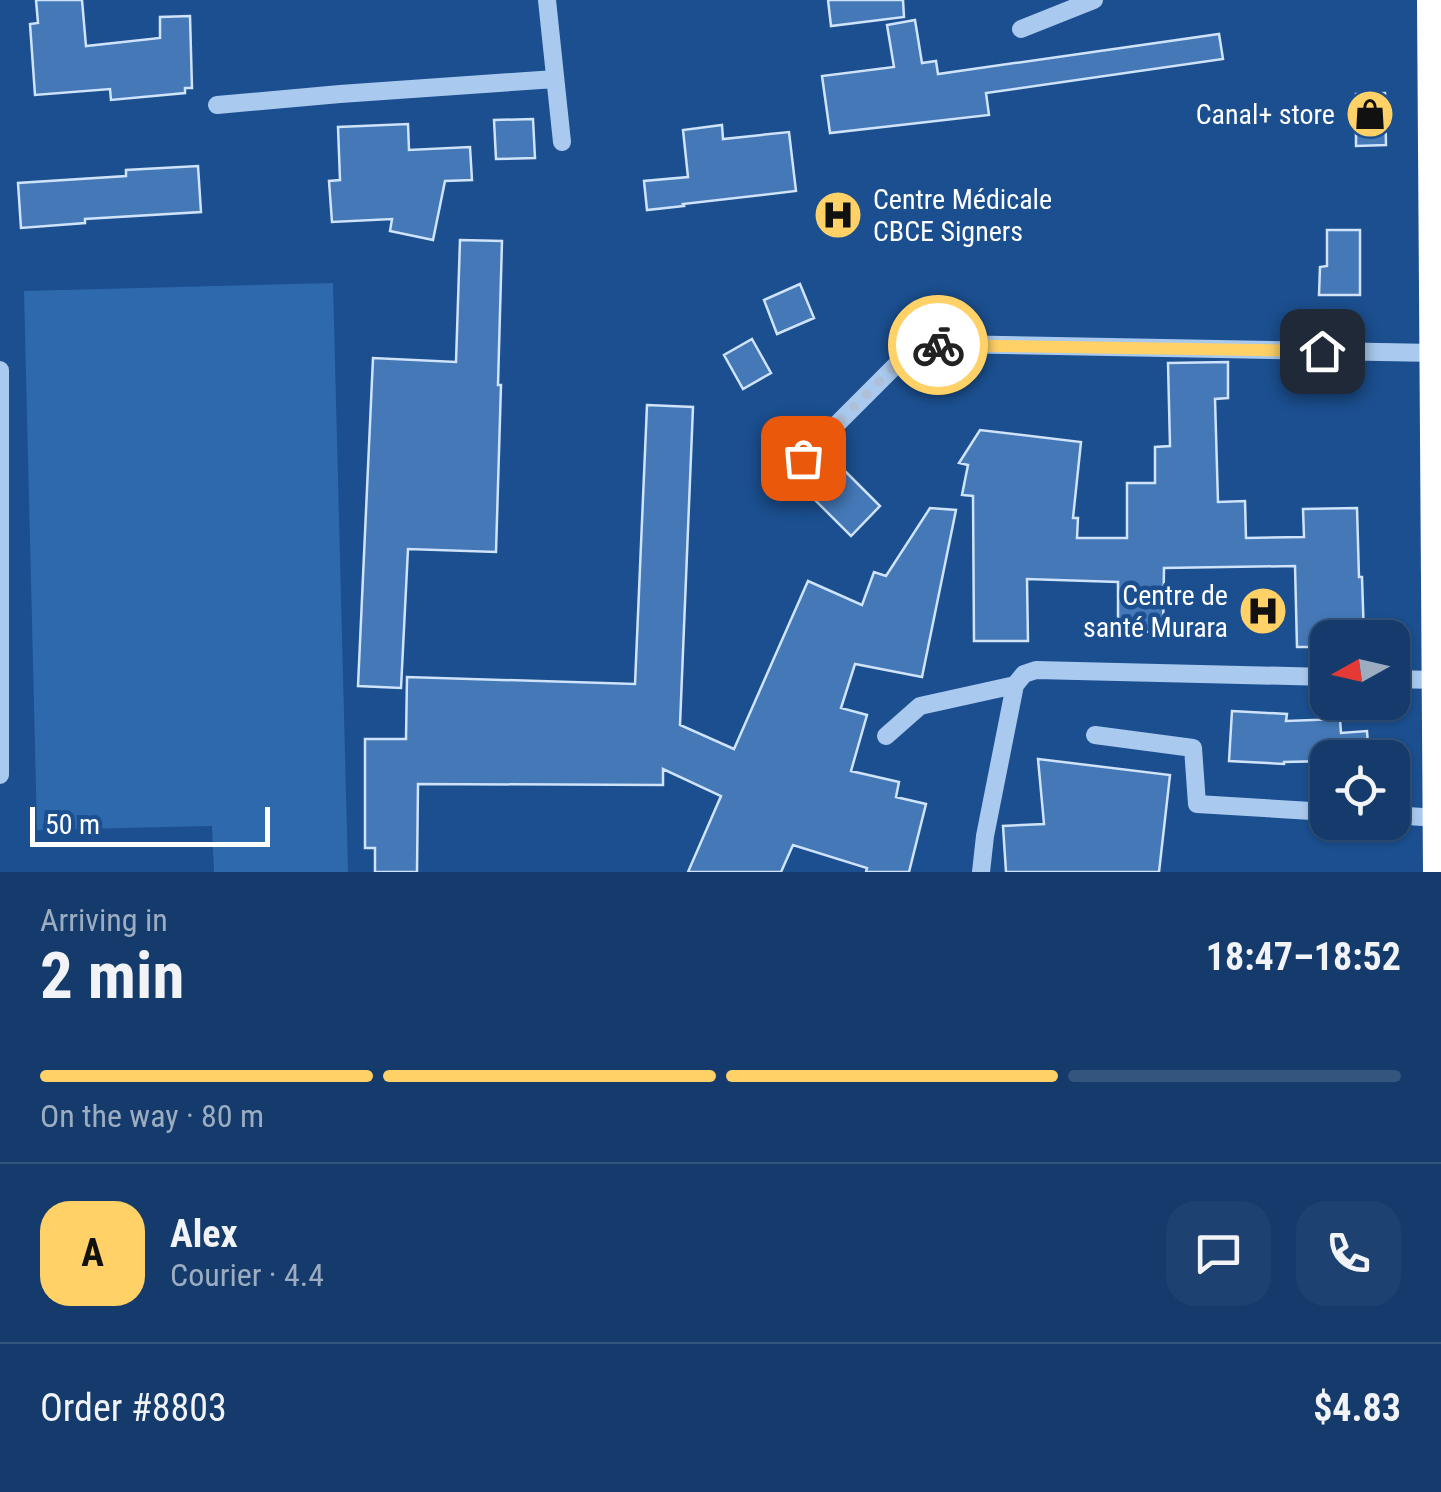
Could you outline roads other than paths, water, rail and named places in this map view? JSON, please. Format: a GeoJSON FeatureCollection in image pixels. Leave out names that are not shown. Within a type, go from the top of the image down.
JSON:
{"type":"FeatureCollection","features":[{"type":"Feature","properties":{"kind":"highway"},"geometry":{"type":"LineString","coordinates":[[1432,0],[1437,93],[1438,872]]}},
{"type":"Feature","properties":{"kind":"street"},"geometry":{"type":"LineString","coordinates":[[547,0],[562,142]]}},
{"type":"Feature","properties":{"kind":"street"},"geometry":{"type":"LineString","coordinates":[[1021,28],[1094,0]]}},
{"type":"Feature","properties":{"kind":"street"},"geometry":{"type":"LineString","coordinates":[[217,105],[555,80]]}},
{"type":"Feature","properties":{"kind":"street"},"geometry":{"type":"LineString","coordinates":[[803,458],[906,355],[946,344],[1435,353]]}},
{"type":"Feature","properties":{"kind":"street"},"geometry":{"type":"LineString","coordinates":[[0,370],[0,775]]}},
{"type":"Feature","properties":{"kind":"street"},"geometry":{"type":"LineString","coordinates":[[981,872],[1016,685],[1024,674],[1036,670],[1310,677]]}},
{"type":"Feature","properties":{"kind":"street"},"geometry":{"type":"LineString","coordinates":[[1410,679],[1435,680]]}},
{"type":"Feature","properties":{"kind":"street"},"geometry":{"type":"LineString","coordinates":[[886,736],[920,706],[1016,685]]}},
{"type":"Feature","properties":{"kind":"street"},"geometry":{"type":"LineString","coordinates":[[1095,735],[1193,748],[1197,804],[1310,811]]}},
{"type":"Feature","properties":{"kind":"street"},"geometry":{"type":"LineString","coordinates":[[1410,816],[1438,818]]}},
{"type":"Feature","properties":{"kind":"place","name":"Canal+ store"},"geometry":{"type":"Point","coordinates":[1370,114]}},
{"type":"Feature","properties":{"kind":"place","name":"Centre Médicale CBCE Signers"},"geometry":{"type":"Point","coordinates":[838,215]}},
{"type":"Feature","properties":{"kind":"place","name":"Centre de santé Murara"},"geometry":{"type":"Point","coordinates":[1263,611]}}]}
